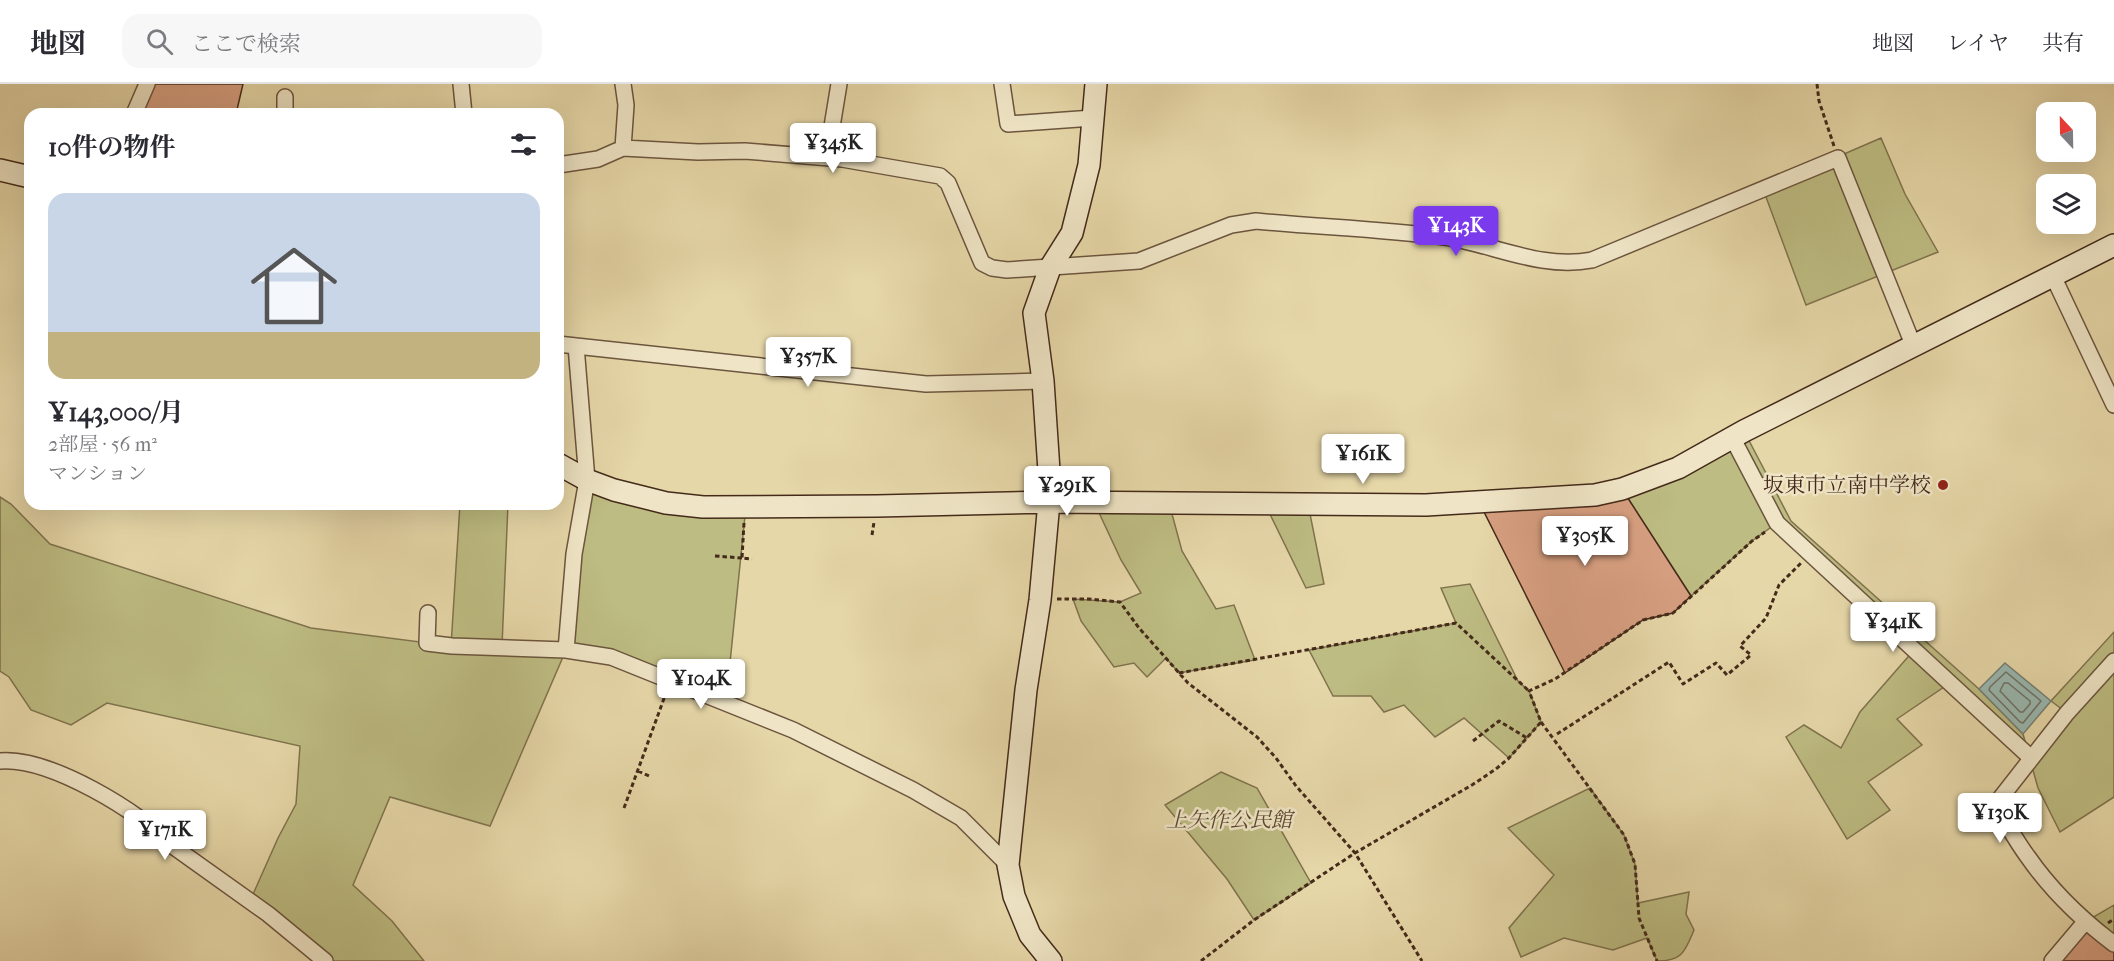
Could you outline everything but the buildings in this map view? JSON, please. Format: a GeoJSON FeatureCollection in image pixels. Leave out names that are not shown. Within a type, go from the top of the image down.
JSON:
{"type":"FeatureCollection","features":[{"type":"Feature","properties":{"kind":"street"},"geometry":{"type":"LineString","coordinates":[[137,108],[147,84]]}},
{"type":"Feature","properties":{"kind":"street"},"geometry":{"type":"LineString","coordinates":[[461,84],[463,108]]}},
{"type":"Feature","properties":{"kind":"street"},"geometry":{"type":"LineString","coordinates":[[623,84],[626,105],[623,148]]}},
{"type":"Feature","properties":{"kind":"street"},"geometry":{"type":"LineString","coordinates":[[827,157],[839,84]]}},
{"type":"Feature","properties":{"kind":"street"},"geometry":{"type":"LineString","coordinates":[[1002,84],[1008,124],[1093,118]]}},
{"type":"Feature","properties":{"kind":"street"},"geometry":{"type":"LineString","coordinates":[[1052,961],[1030,935],[1014,896],[1008,865],[1026,690],[1040,600],[1049,502],[1042,381],[1034,313],[1050,268],[1072,233],[1089,165],[1096,84]]}},
{"type":"Feature","properties":{"kind":"street"},"geometry":{"type":"LineString","coordinates":[[285,97],[285,108]]}},
{"type":"Feature","properties":{"kind":"street"},"geometry":{"type":"LineString","coordinates":[[564,164],[598,159],[623,148],[698,152],[745,151],[827,157],[940,176],[948,183],[982,263],[992,268],[1007,270],[1139,261],[1231,225],[1256,221],[1446,238],[1536,260],[1577,263],[1592,261],[1838,158],[1914,347]]}},
{"type":"Feature","properties":{"kind":"street"},"geometry":{"type":"LineString","coordinates":[[0,170],[24,176]]}},
{"type":"Feature","properties":{"kind":"street"},"geometry":{"type":"LineString","coordinates":[[564,467],[587,480],[614,490],[666,503],[703,507],[1049,502],[1426,505],[1595,495],[1622,489],[1678,468],[2114,245]]}},
{"type":"Feature","properties":{"kind":"street"},"geometry":{"type":"LineString","coordinates":[[2053,276],[2114,405]]}},
{"type":"Feature","properties":{"kind":"street"},"geometry":{"type":"LineString","coordinates":[[564,345],[926,384],[1042,381]]}},
{"type":"Feature","properties":{"kind":"street"},"geometry":{"type":"LineString","coordinates":[[566,650],[574,554],[587,480],[576,346]]}},
{"type":"Feature","properties":{"kind":"street"},"geometry":{"type":"LineString","coordinates":[[1733,439],[1777,523],[2031,758]]}},
{"type":"Feature","properties":{"kind":"street"},"geometry":{"type":"LineString","coordinates":[[428,613],[427,643],[566,650],[610,657],[793,730],[913,790],[961,818],[1008,865]]}},
{"type":"Feature","properties":{"kind":"street"},"geometry":{"type":"LineString","coordinates":[[2114,660],[2067,713],[1995,805],[2027,857],[2085,922],[2114,944]]}},
{"type":"Feature","properties":{"kind":"street"},"geometry":{"type":"LineString","coordinates":[[0,761],[25,762],[41,767],[129,809],[158,831],[174,848],[218,877],[297,936],[325,961]]}},
{"type":"Feature","properties":{"kind":"street"},"geometry":{"type":"LineString","coordinates":[[2052,961],[2085,922]]}},
{"type":"Feature","properties":{"kind":"path"},"geometry":{"type":"LineString","coordinates":[[1817,84],[1819,101],[1838,158]]}},
{"type":"Feature","properties":{"kind":"path"},"geometry":{"type":"LineString","coordinates":[[742,558],[746,506]]}},
{"type":"Feature","properties":{"kind":"path"},"geometry":{"type":"LineString","coordinates":[[1529,692],[1555,679],[1643,620],[1673,613],[1752,541],[1777,523]]}},
{"type":"Feature","properties":{"kind":"path"},"geometry":{"type":"LineString","coordinates":[[1557,734],[1669,662],[1683,684],[1716,663],[1727,675],[1751,655],[1740,646],[1766,618],[1779,585],[1810,553]]}},
{"type":"Feature","properties":{"kind":"path"},"geometry":{"type":"LineString","coordinates":[[715,556],[752,559]]}},
{"type":"Feature","properties":{"kind":"path"},"geometry":{"type":"LineString","coordinates":[[1040,600],[1089,599],[1120,602],[1139,628],[1188,684],[1257,737],[1276,758],[1296,786],[1355,853],[1422,961]]}},
{"type":"Feature","properties":{"kind":"path"},"geometry":{"type":"LineString","coordinates":[[1179,673],[1456,623],[1529,692],[1541,722],[1624,835],[1635,864],[1640,918],[1657,961]]}},
{"type":"Feature","properties":{"kind":"path"},"geometry":{"type":"LineString","coordinates":[[624,808],[671,680]]}},
{"type":"Feature","properties":{"kind":"path"},"geometry":{"type":"LineString","coordinates":[[1473,741],[1499,721],[1527,738]]}},
{"type":"Feature","properties":{"kind":"path"},"geometry":{"type":"LineString","coordinates":[[1201,961],[1254,920],[1355,853],[1496,769],[1541,722]]}},
{"type":"Feature","properties":{"kind":"path"},"geometry":{"type":"LineString","coordinates":[[638,771],[649,776]]}},
{"type":"Feature","properties":{"kind":"green space"},"geometry":{"type":"Polygon","coordinates":[[[1881,138],[1905,194],[1938,252],[1806,305],[1763,189],[1881,138]]]}},
{"type":"Feature","properties":{"kind":"green space"},"geometry":{"type":"Polygon","coordinates":[[[1744,431],[1791,521],[1979,689],[2023,734],[2029,756],[1950,683],[1897,719],[1922,745],[1868,782],[1890,810],[1847,839],[1786,737],[1804,725],[1841,748],[1860,712],[1914,650],[1777,523],[1752,541],[1691,596],[1622,489],[1744,431]]]}},
{"type":"Feature","properties":{"kind":"green space"},"geometry":{"type":"Polygon","coordinates":[[[587,480],[746,506],[726,702],[566,650],[587,480]]]}},
{"type":"Feature","properties":{"kind":"green space"},"geometry":{"type":"Polygon","coordinates":[[[0,497],[11,504],[50,544],[311,628],[451,646],[460,510],[508,510],[502,646],[566,650],[490,826],[390,797],[353,885],[392,921],[424,961],[325,961],[250,901],[296,804],[300,746],[107,703],[71,725],[31,710],[9,677],[0,671],[0,497]]]}},
{"type":"Feature","properties":{"kind":"green space"},"geometry":{"type":"Polygon","coordinates":[[[1094,502],[1169,503],[1182,551],[1216,609],[1234,605],[1255,660],[1179,673],[1166,658],[1147,677],[1134,663],[1114,667],[1081,621],[1073,599],[1120,602],[1141,593],[1121,560],[1094,502]]]}},
{"type":"Feature","properties":{"kind":"green space"},"geometry":{"type":"Polygon","coordinates":[[[1265,504],[1308,504],[1324,584],[1306,588],[1265,504]]]}},
{"type":"Feature","properties":{"kind":"green space"},"geometry":{"type":"Polygon","coordinates":[[[1470,584],[1518,681],[1529,691],[1541,722],[1509,758],[1464,718],[1435,737],[1404,705],[1384,712],[1371,696],[1333,696],[1309,650],[1456,623],[1441,588],[1470,584]]]}},
{"type":"Feature","properties":{"kind":"green space"},"geometry":{"type":"Polygon","coordinates":[[[2114,632],[2114,797],[2060,832],[2038,788],[2029,756],[2067,713],[2051,701],[2114,632]]]}},
{"type":"Feature","properties":{"kind":"green space","name":"上矢作公民館"},"geometry":{"type":"Polygon","coordinates":[[[1221,772],[1257,788],[1311,883],[1254,920],[1227,879],[1165,805],[1221,772]]]}},
{"type":"Feature","properties":{"kind":"green space"},"geometry":{"type":"Polygon","coordinates":[[[1590,788],[1624,835],[1635,864],[1638,903],[1689,892],[1686,914],[1694,930],[1685,949],[1678,957],[1657,961],[1647,938],[1613,950],[1564,938],[1521,957],[1509,928],[1554,875],[1508,828],[1590,788]]]}},
{"type":"Feature","properties":{"kind":"green space"},"geometry":{"type":"Polygon","coordinates":[[[2114,905],[2114,937],[2085,922],[2114,905]]]}},
{"type":"Feature","properties":{"kind":"water"},"geometry":{"type":"Polygon","coordinates":[[[2005,663],[2051,701],[2023,734],[1979,689],[2005,663]]]}},
{"type":"Feature","properties":{"kind":"place","name":"坂東市立南中学校"},"geometry":{"type":"Point","coordinates":[1943,485]}}]}
